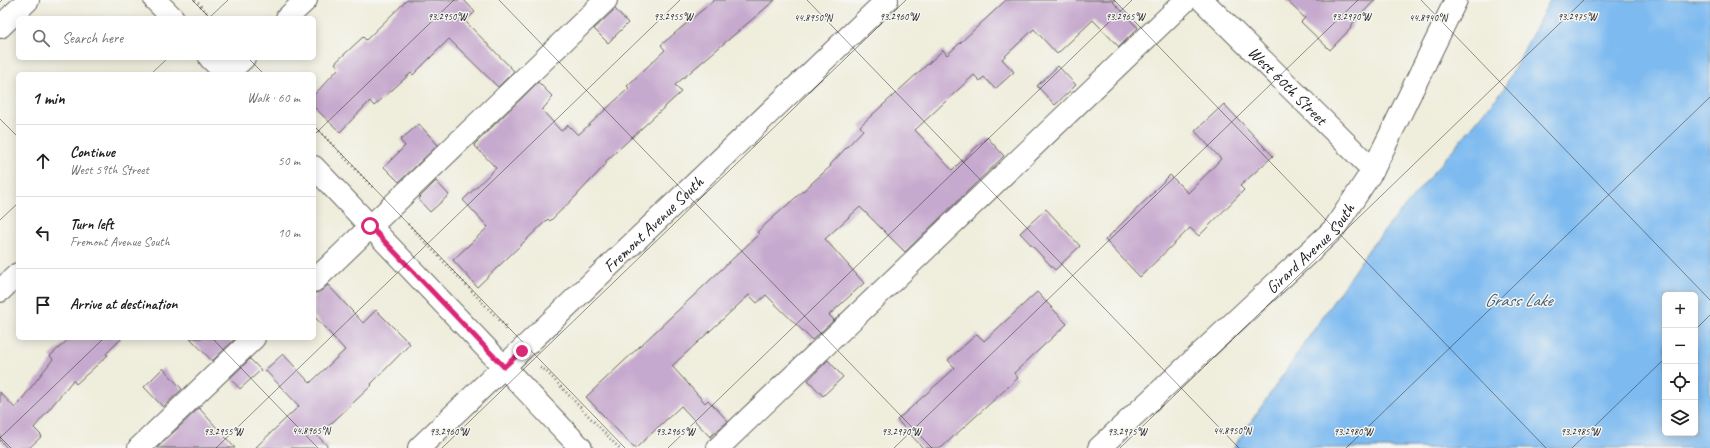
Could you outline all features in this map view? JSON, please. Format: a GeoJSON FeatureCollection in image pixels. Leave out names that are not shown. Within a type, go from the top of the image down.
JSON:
{"type":"FeatureCollection","features":[{"type":"Feature","properties":{"kind":"street"},"geometry":{"type":"LineString","coordinates":[[0,27],[28,0]]}},
{"type":"Feature","properties":{"kind":"street"},"geometry":{"type":"LineString","coordinates":[[156,0],[170,16]]}},
{"type":"Feature","properties":{"kind":"street"},"geometry":{"type":"LineString","coordinates":[[289,16],[306,0]]}},
{"type":"Feature","properties":{"kind":"street"},"geometry":{"type":"LineString","coordinates":[[316,279],[606,0]]}},
{"type":"Feature","properties":{"kind":"street","name":"Fremont Avenue South"},"geometry":{"type":"LineString","coordinates":[[419,448],[887,0]]}},
{"type":"Feature","properties":{"kind":"street"},"geometry":{"type":"LineString","coordinates":[[718,448],[1186,0]]}},
{"type":"Feature","properties":{"kind":"street","name":"West 60th Street"},"geometry":{"type":"LineString","coordinates":[[1202,0],[1373,170]]}},
{"type":"Feature","properties":{"kind":"street","name":"Girard Avenue South"},"geometry":{"type":"LineString","coordinates":[[1099,448],[1334,229],[1373,170],[1456,0]]}},
{"type":"Feature","properties":{"kind":"street"},"geometry":{"type":"LineString","coordinates":[[212,60],[224,72]]}},
{"type":"Feature","properties":{"kind":"street"},"geometry":{"type":"LineString","coordinates":[[228,72],[242,60]]}},
{"type":"Feature","properties":{"kind":"street"},"geometry":{"type":"LineString","coordinates":[[316,169],[581,448]]}},
{"type":"Feature","properties":{"kind":"street"},"geometry":{"type":"LineString","coordinates":[[0,291],[16,276]]}},
{"type":"Feature","properties":{"kind":"street"},"geometry":{"type":"LineString","coordinates":[[139,448],[252,340]]}},
{"type":"Feature","properties":{"kind":"path"},"geometry":{"type":"LineString","coordinates":[[195,0],[210,16]]}},
{"type":"Feature","properties":{"kind":"path"},"geometry":{"type":"LineString","coordinates":[[316,127],[505,326],[504,334]]}},
{"type":"Feature","properties":{"kind":"path"},"geometry":{"type":"LineString","coordinates":[[538,368],[545,370],[619,448]]}},
{"type":"Feature","properties":{"kind":"water","name":"Grass Lake"},"geometry":{"type":"Polygon","coordinates":[[[1550,0],[1710,0],[1710,448],[1233,448],[1369,249],[1503,90],[1550,0]]]}},
{"type":"Feature","properties":{"kind":"building"},"geometry":{"type":"Polygon","coordinates":[[[407,0],[464,0],[475,12],[465,21],[514,71],[498,87],[449,39],[413,75],[411,73],[374,106],[370,101],[340,132],[316,109],[316,93],[339,68],[335,63],[363,37],[366,40],[407,0]]]}},
{"type":"Feature","properties":{"kind":"building"},"geometry":{"type":"Polygon","coordinates":[[[714,0],[775,0],[675,85],[681,92],[605,162],[607,163],[550,221],[548,219],[477,287],[453,260],[488,227],[463,200],[496,168],[474,145],[538,82],[553,97],[542,110],[561,131],[568,125],[578,135],[629,88],[627,86],[665,50],[661,45],[714,0]]]}},
{"type":"Feature","properties":{"kind":"building"},"geometry":{"type":"Polygon","coordinates":[[[1006,0],[1115,0],[1113,2],[1138,28],[1119,47],[1093,20],[1057,54],[1034,29],[1002,59],[1014,72],[995,89],[984,77],[980,81],[974,75],[915,130],[952,170],[987,137],[1004,156],[905,252],[860,207],[825,239],[864,283],[829,315],[834,320],[812,340],[766,295],[757,303],[749,295],[672,366],[705,403],[708,400],[728,421],[710,437],[681,406],[636,448],[634,448],[586,397],[759,234],[757,232],[831,166],[830,165],[863,130],[860,126],[943,50],[947,55],[1006,0]]]}},
{"type":"Feature","properties":{"kind":"building"},"geometry":{"type":"Polygon","coordinates":[[[1286,0],[1375,0],[1330,50],[1301,22],[1305,18],[1286,0]]]}},
{"type":"Feature","properties":{"kind":"building"},"geometry":{"type":"Polygon","coordinates":[[[615,9],[628,23],[608,43],[594,29],[615,9]]]}},
{"type":"Feature","properties":{"kind":"building"},"geometry":{"type":"Polygon","coordinates":[[[1058,66],[1076,85],[1055,105],[1037,86],[1058,66]]]}},
{"type":"Feature","properties":{"kind":"building"},"geometry":{"type":"Polygon","coordinates":[[[1224,104],[1273,156],[1240,186],[1244,190],[1199,236],[1190,228],[1140,277],[1105,240],[1170,175],[1188,193],[1221,159],[1195,131],[1224,104]]]}},
{"type":"Feature","properties":{"kind":"building"},"geometry":{"type":"Polygon","coordinates":[[[419,124],[438,145],[399,182],[384,167],[405,146],[400,140],[419,124]]]}},
{"type":"Feature","properties":{"kind":"building"},"geometry":{"type":"Polygon","coordinates":[[[436,181],[449,195],[430,212],[418,199],[436,181]]]}},
{"type":"Feature","properties":{"kind":"building"},"geometry":{"type":"Polygon","coordinates":[[[1046,209],[1080,246],[1055,270],[1020,233],[1046,209]]]}},
{"type":"Feature","properties":{"kind":"building"},"geometry":{"type":"Polygon","coordinates":[[[328,285],[363,323],[376,310],[410,344],[371,384],[372,385],[318,436],[329,448],[255,448],[299,406],[265,370],[283,354],[310,383],[345,350],[316,318],[316,292],[328,285]]]}},
{"type":"Feature","properties":{"kind":"building"},"geometry":{"type":"Polygon","coordinates":[[[1037,292],[1067,324],[1014,373],[1018,378],[941,448],[923,448],[897,420],[955,368],[948,360],[977,334],[984,341],[1037,292]]]}},
{"type":"Feature","properties":{"kind":"building"},"geometry":{"type":"Polygon","coordinates":[[[68,340],[120,340],[106,354],[108,355],[76,384],[73,380],[34,428],[42,436],[29,448],[7,448],[0,440],[0,392],[15,408],[53,359],[50,356],[68,340]]]}},
{"type":"Feature","properties":{"kind":"building"},"geometry":{"type":"Polygon","coordinates":[[[192,340],[234,340],[212,361],[192,340]]]}},
{"type":"Feature","properties":{"kind":"building"},"geometry":{"type":"Polygon","coordinates":[[[250,359],[261,370],[240,389],[230,378],[250,359]]]}},
{"type":"Feature","properties":{"kind":"building"},"geometry":{"type":"Polygon","coordinates":[[[828,360],[843,377],[823,396],[808,380],[828,360]]]}},
{"type":"Feature","properties":{"kind":"building"},"geometry":{"type":"Polygon","coordinates":[[[163,368],[182,389],[163,407],[144,387],[163,368]]]}},
{"type":"Feature","properties":{"kind":"building"},"geometry":{"type":"Polygon","coordinates":[[[199,408],[235,448],[157,448],[199,408]]]}},
{"type":"Feature","properties":{"kind":"route"},"geometry":{"type":"LineString","coordinates":[[370,226],[504,367],[522,351]]}}]}
